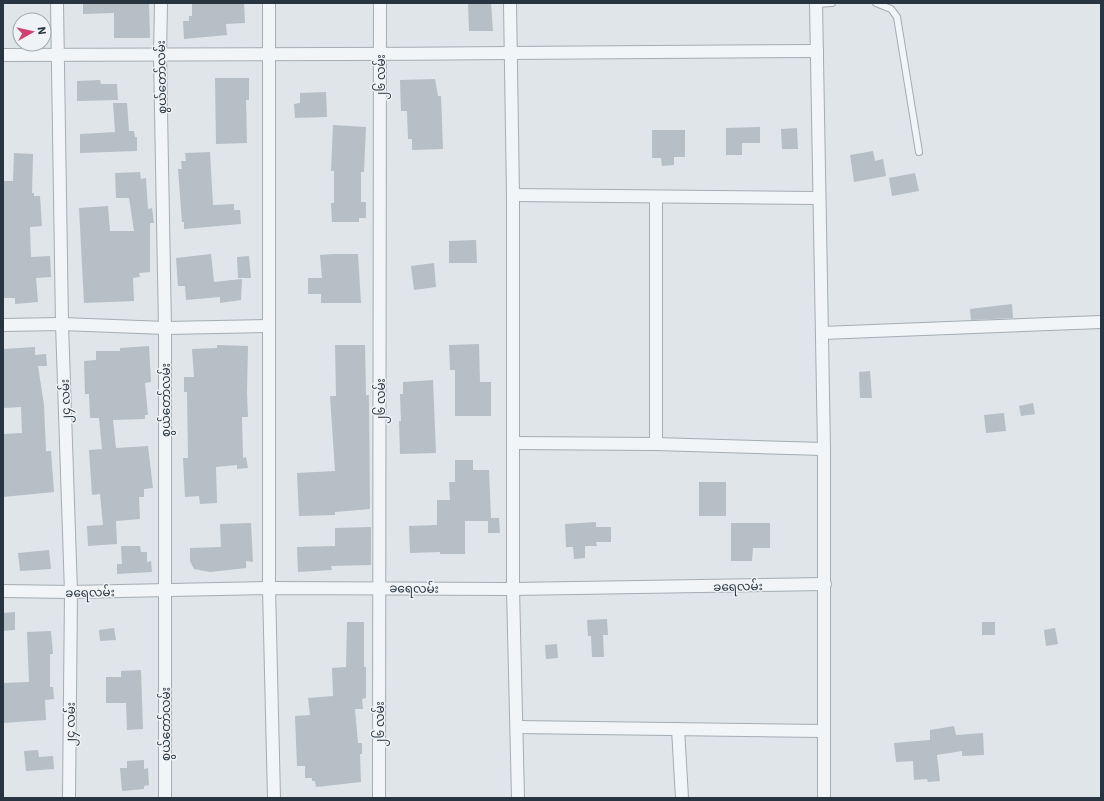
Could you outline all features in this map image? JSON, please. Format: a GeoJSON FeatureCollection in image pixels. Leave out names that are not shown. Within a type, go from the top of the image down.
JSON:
{"type":"FeatureCollection","features":[{"type":"Feature","properties":{"kind":"street","name":"၂၄ လမ်း"},"geometry":{"type":"LineString","coordinates":[[57,3],[62,324],[71,592],[69,798]]}},
{"type":"Feature","properties":{"kind":"street","name":"စွယ်တော်လမ်း"},"geometry":{"type":"LineString","coordinates":[[161,3],[160,56],[165,328],[165,798]]}},
{"type":"Feature","properties":{"kind":"street"},"geometry":{"type":"LineString","coordinates":[[269,3],[269,588],[274,798]]}},
{"type":"Feature","properties":{"kind":"street","name":"၂၆ လမ်း"},"geometry":{"type":"LineString","coordinates":[[379,798],[380,3]]}},
{"type":"Feature","properties":{"kind":"street"},"geometry":{"type":"LineString","coordinates":[[510,3],[513,196],[513,589],[518,798]]}},
{"type":"Feature","properties":{"kind":"street"},"geometry":{"type":"LineString","coordinates":[[816,3],[824,449],[824,798]]}},
{"type":"Feature","properties":{"kind":"street"},"geometry":{"type":"LineString","coordinates":[[3,55],[268,56],[510,52],[817,51]]}},
{"type":"Feature","properties":{"kind":"street"},"geometry":{"type":"LineString","coordinates":[[513,196],[819,198]]}},
{"type":"Feature","properties":{"kind":"street"},"geometry":{"type":"LineString","coordinates":[[656,198],[656,444]]}},
{"type":"Feature","properties":{"kind":"street"},"geometry":{"type":"LineString","coordinates":[[822,333],[1101,322]]}},
{"type":"Feature","properties":{"kind":"street"},"geometry":{"type":"LineString","coordinates":[[3,325],[62,324],[165,328],[268,326]]}},
{"type":"Feature","properties":{"kind":"street"},"geometry":{"type":"LineString","coordinates":[[514,443],[656,444],[824,449]]}},
{"type":"Feature","properties":{"kind":"street","name":"ခရေလမ်း"},"geometry":{"type":"LineString","coordinates":[[3,591],[166,591],[269,588],[513,589],[825,584]]}},
{"type":"Feature","properties":{"kind":"street"},"geometry":{"type":"LineString","coordinates":[[517,727],[823,731]]}},
{"type":"Feature","properties":{"kind":"street"},"geometry":{"type":"LineString","coordinates":[[678,729],[682,798]]}},
{"type":"Feature","properties":{"kind":"lane"},"geometry":{"type":"LineString","coordinates":[[816,3],[832,3]]}},
{"type":"Feature","properties":{"kind":"lane"},"geometry":{"type":"LineString","coordinates":[[876,3],[891,9],[897,17],[919,152]]}},
{"type":"Feature","properties":{"kind":"building"},"geometry":{"type":"Polygon","coordinates":[[[83,3],[149,3],[150,38],[114,38],[114,13],[83,14],[83,3]]]}},
{"type":"Feature","properties":{"kind":"building"},"geometry":{"type":"Polygon","coordinates":[[[192,3],[244,3],[245,23],[226,24],[227,35],[184,39],[183,21],[189,21],[189,16],[192,16],[192,3]]]}},
{"type":"Feature","properties":{"kind":"building"},"geometry":{"type":"Polygon","coordinates":[[[468,3],[491,3],[493,31],[469,31],[468,3]]]}},
{"type":"Feature","properties":{"kind":"building"},"geometry":{"type":"Polygon","coordinates":[[[215,78],[249,78],[249,100],[246,100],[247,143],[216,144],[215,78]]]}},
{"type":"Feature","properties":{"kind":"building"},"geometry":{"type":"Polygon","coordinates":[[[435,79],[438,96],[441,96],[443,149],[412,150],[412,139],[408,139],[407,111],[401,111],[400,80],[435,79]]]}},
{"type":"Feature","properties":{"kind":"building"},"geometry":{"type":"Polygon","coordinates":[[[100,80],[101,84],[117,84],[118,100],[77,101],[77,81],[100,80]]]}},
{"type":"Feature","properties":{"kind":"building"},"geometry":{"type":"Polygon","coordinates":[[[326,92],[327,117],[295,118],[294,104],[300,103],[300,93],[326,92]]]}},
{"type":"Feature","properties":{"kind":"building"},"geometry":{"type":"Polygon","coordinates":[[[113,103],[127,103],[129,131],[134,131],[135,137],[137,137],[137,151],[80,153],[80,134],[115,132],[113,103]]]}},
{"type":"Feature","properties":{"kind":"building"},"geometry":{"type":"Polygon","coordinates":[[[333,125],[366,127],[364,172],[361,172],[361,202],[366,202],[366,218],[359,218],[359,222],[332,222],[331,203],[334,203],[334,171],[331,171],[333,125]]]}},
{"type":"Feature","properties":{"kind":"building"},"geometry":{"type":"Polygon","coordinates":[[[760,127],[760,143],[742,143],[742,155],[726,155],[726,128],[760,127]]]}},
{"type":"Feature","properties":{"kind":"building"},"geometry":{"type":"Polygon","coordinates":[[[797,128],[798,149],[782,149],[781,129],[797,128]]]}},
{"type":"Feature","properties":{"kind":"building"},"geometry":{"type":"Polygon","coordinates":[[[652,130],[685,130],[685,157],[674,157],[674,165],[662,166],[661,158],[652,158],[652,130]]]}},
{"type":"Feature","properties":{"kind":"building"},"geometry":{"type":"Polygon","coordinates":[[[873,151],[875,161],[883,159],[886,176],[854,182],[850,155],[873,151]]]}},
{"type":"Feature","properties":{"kind":"building"},"geometry":{"type":"Polygon","coordinates":[[[210,152],[213,205],[234,204],[234,210],[240,210],[241,224],[184,229],[184,222],[182,222],[178,169],[182,169],[181,161],[186,161],[185,153],[210,152]]]}},
{"type":"Feature","properties":{"kind":"building"},"geometry":{"type":"Polygon","coordinates":[[[14,153],[33,154],[32,193],[34,193],[34,196],[40,196],[42,226],[30,227],[31,257],[50,256],[51,277],[36,278],[38,302],[15,304],[15,298],[3,298],[3,181],[13,181],[14,153]]]}},
{"type":"Feature","properties":{"kind":"building"},"geometry":{"type":"Polygon","coordinates":[[[140,172],[141,179],[146,178],[148,209],[152,208],[154,223],[150,223],[150,272],[139,273],[140,277],[133,278],[134,301],[84,303],[79,208],[108,206],[110,231],[134,231],[129,198],[116,198],[115,173],[140,172]]]}},
{"type":"Feature","properties":{"kind":"building"},"geometry":{"type":"Polygon","coordinates":[[[915,173],[919,191],[892,196],[889,178],[915,173]]]}},
{"type":"Feature","properties":{"kind":"building"},"geometry":{"type":"Polygon","coordinates":[[[476,240],[477,263],[449,263],[449,241],[476,240]]]}},
{"type":"Feature","properties":{"kind":"building"},"geometry":{"type":"Polygon","coordinates":[[[211,254],[214,282],[242,279],[241,300],[220,303],[220,297],[186,300],[185,286],[178,286],[176,258],[211,254]]]}},
{"type":"Feature","properties":{"kind":"building"},"geometry":{"type":"Polygon","coordinates":[[[358,254],[361,303],[321,303],[321,294],[308,294],[308,278],[322,278],[320,255],[358,254]]]}},
{"type":"Feature","properties":{"kind":"building"},"geometry":{"type":"Polygon","coordinates":[[[249,256],[251,278],[238,278],[237,257],[249,256]]]}},
{"type":"Feature","properties":{"kind":"building"},"geometry":{"type":"Polygon","coordinates":[[[434,263],[436,287],[414,290],[411,266],[434,263]]]}},
{"type":"Feature","properties":{"kind":"building"},"geometry":{"type":"Polygon","coordinates":[[[1012,304],[1013,318],[971,320],[970,309],[1012,304]]]}},
{"type":"Feature","properties":{"kind":"building"},"geometry":{"type":"Polygon","coordinates":[[[479,344],[480,382],[491,382],[491,416],[455,416],[455,370],[450,370],[449,345],[479,344]]]}},
{"type":"Feature","properties":{"kind":"building"},"geometry":{"type":"Polygon","coordinates":[[[217,345],[248,346],[248,417],[242,417],[243,458],[246,457],[248,468],[237,469],[237,465],[216,467],[217,503],[200,504],[199,496],[185,497],[183,458],[188,458],[187,392],[184,392],[184,377],[194,377],[192,349],[217,348],[217,345]]]}},
{"type":"Feature","properties":{"kind":"building"},"geometry":{"type":"Polygon","coordinates":[[[335,345],[365,345],[366,395],[369,395],[370,509],[335,512],[335,515],[299,516],[297,473],[335,471],[330,396],[336,396],[335,345]]]}},
{"type":"Feature","properties":{"kind":"building"},"geometry":{"type":"Polygon","coordinates":[[[149,346],[151,382],[145,383],[148,415],[145,415],[145,419],[113,420],[116,448],[148,446],[153,488],[144,489],[144,497],[139,497],[140,519],[116,521],[117,544],[88,546],[87,526],[103,525],[100,494],[92,495],[89,450],[102,449],[99,418],[90,418],[89,394],[85,394],[84,361],[96,360],[96,351],[120,351],[120,348],[149,346]]]}},
{"type":"Feature","properties":{"kind":"building"},"geometry":{"type":"Polygon","coordinates":[[[35,347],[35,355],[46,354],[47,366],[38,366],[44,405],[46,451],[51,451],[54,492],[3,497],[3,434],[22,433],[21,407],[3,408],[3,349],[35,347]]]}},
{"type":"Feature","properties":{"kind":"building"},"geometry":{"type":"Polygon","coordinates":[[[870,371],[872,398],[860,398],[859,372],[870,371]]]}},
{"type":"Feature","properties":{"kind":"building"},"geometry":{"type":"Polygon","coordinates":[[[433,380],[436,453],[400,454],[400,394],[403,394],[403,382],[433,380]]]}},
{"type":"Feature","properties":{"kind":"building"},"geometry":{"type":"Polygon","coordinates":[[[1033,403],[1035,414],[1021,416],[1019,406],[1033,403]]]}},
{"type":"Feature","properties":{"kind":"building"},"geometry":{"type":"Polygon","coordinates":[[[1004,413],[1006,431],[986,433],[984,415],[1004,413]]]}},
{"type":"Feature","properties":{"kind":"building"},"geometry":{"type":"Polygon","coordinates":[[[455,460],[473,460],[473,470],[489,470],[491,518],[499,518],[500,533],[488,533],[488,521],[465,521],[465,554],[440,554],[440,552],[410,553],[409,526],[437,525],[437,500],[450,500],[449,482],[455,482],[455,460]]]}},
{"type":"Feature","properties":{"kind":"building"},"geometry":{"type":"Polygon","coordinates":[[[699,482],[726,482],[726,516],[699,516],[699,482]]]}},
{"type":"Feature","properties":{"kind":"building"},"geometry":{"type":"Polygon","coordinates":[[[596,522],[596,527],[611,527],[611,542],[596,542],[597,546],[585,546],[585,558],[574,559],[573,547],[566,547],[565,524],[596,522]]]}},
{"type":"Feature","properties":{"kind":"building"},"geometry":{"type":"Polygon","coordinates":[[[251,523],[253,562],[246,561],[246,568],[210,572],[194,569],[190,561],[190,548],[221,547],[220,524],[251,523]]]}},
{"type":"Feature","properties":{"kind":"building"},"geometry":{"type":"Polygon","coordinates":[[[731,523],[770,523],[770,548],[753,548],[752,561],[731,561],[731,523]]]}},
{"type":"Feature","properties":{"kind":"building"},"geometry":{"type":"Polygon","coordinates":[[[371,527],[371,565],[331,566],[332,570],[298,572],[297,547],[335,546],[335,528],[371,527]]]}},
{"type":"Feature","properties":{"kind":"building"},"geometry":{"type":"Polygon","coordinates":[[[121,546],[140,546],[141,552],[147,552],[147,562],[151,561],[152,572],[117,574],[117,564],[122,564],[121,546]]]}},
{"type":"Feature","properties":{"kind":"building"},"geometry":{"type":"Polygon","coordinates":[[[49,550],[51,569],[20,571],[18,553],[49,550]]]}},
{"type":"Feature","properties":{"kind":"building"},"geometry":{"type":"Polygon","coordinates":[[[15,612],[15,630],[3,631],[3,613],[15,612]]]}},
{"type":"Feature","properties":{"kind":"building"},"geometry":{"type":"Polygon","coordinates":[[[607,619],[608,635],[603,635],[604,657],[592,657],[591,636],[588,636],[587,620],[607,619]]]}},
{"type":"Feature","properties":{"kind":"building"},"geometry":{"type":"Polygon","coordinates":[[[347,622],[364,622],[366,698],[362,699],[363,709],[355,709],[358,743],[362,743],[362,754],[360,754],[361,782],[316,787],[315,781],[312,781],[312,778],[305,778],[305,766],[297,766],[295,716],[310,715],[308,698],[333,696],[332,668],[346,667],[347,622]]]}},
{"type":"Feature","properties":{"kind":"building"},"geometry":{"type":"Polygon","coordinates":[[[982,622],[995,622],[995,635],[982,635],[982,622]]]}},
{"type":"Feature","properties":{"kind":"building"},"geometry":{"type":"Polygon","coordinates":[[[114,628],[116,640],[100,641],[99,630],[114,628]]]}},
{"type":"Feature","properties":{"kind":"building"},"geometry":{"type":"Polygon","coordinates":[[[1055,628],[1058,644],[1046,646],[1044,630],[1055,628]]]}},
{"type":"Feature","properties":{"kind":"building"},"geometry":{"type":"Polygon","coordinates":[[[51,631],[53,654],[50,654],[50,687],[53,687],[54,699],[45,700],[46,720],[3,723],[3,683],[29,682],[27,632],[51,631]]]}},
{"type":"Feature","properties":{"kind":"building"},"geometry":{"type":"Polygon","coordinates":[[[557,644],[558,658],[546,659],[545,645],[557,644]]]}},
{"type":"Feature","properties":{"kind":"building"},"geometry":{"type":"Polygon","coordinates":[[[141,670],[143,729],[127,730],[126,703],[106,703],[106,677],[121,677],[121,671],[141,670]]]}},
{"type":"Feature","properties":{"kind":"building"},"geometry":{"type":"Polygon","coordinates":[[[954,726],[956,735],[983,733],[984,755],[962,756],[962,751],[937,755],[940,781],[928,782],[927,779],[914,780],[913,761],[896,762],[894,743],[930,740],[930,730],[954,726]]]}},
{"type":"Feature","properties":{"kind":"building"},"geometry":{"type":"Polygon","coordinates":[[[38,750],[39,757],[53,756],[54,769],[26,771],[24,751],[38,750]]]}},
{"type":"Feature","properties":{"kind":"building"},"geometry":{"type":"Polygon","coordinates":[[[144,760],[144,769],[148,768],[149,785],[144,786],[144,789],[122,791],[120,768],[127,768],[127,761],[144,760]]]}}]}
